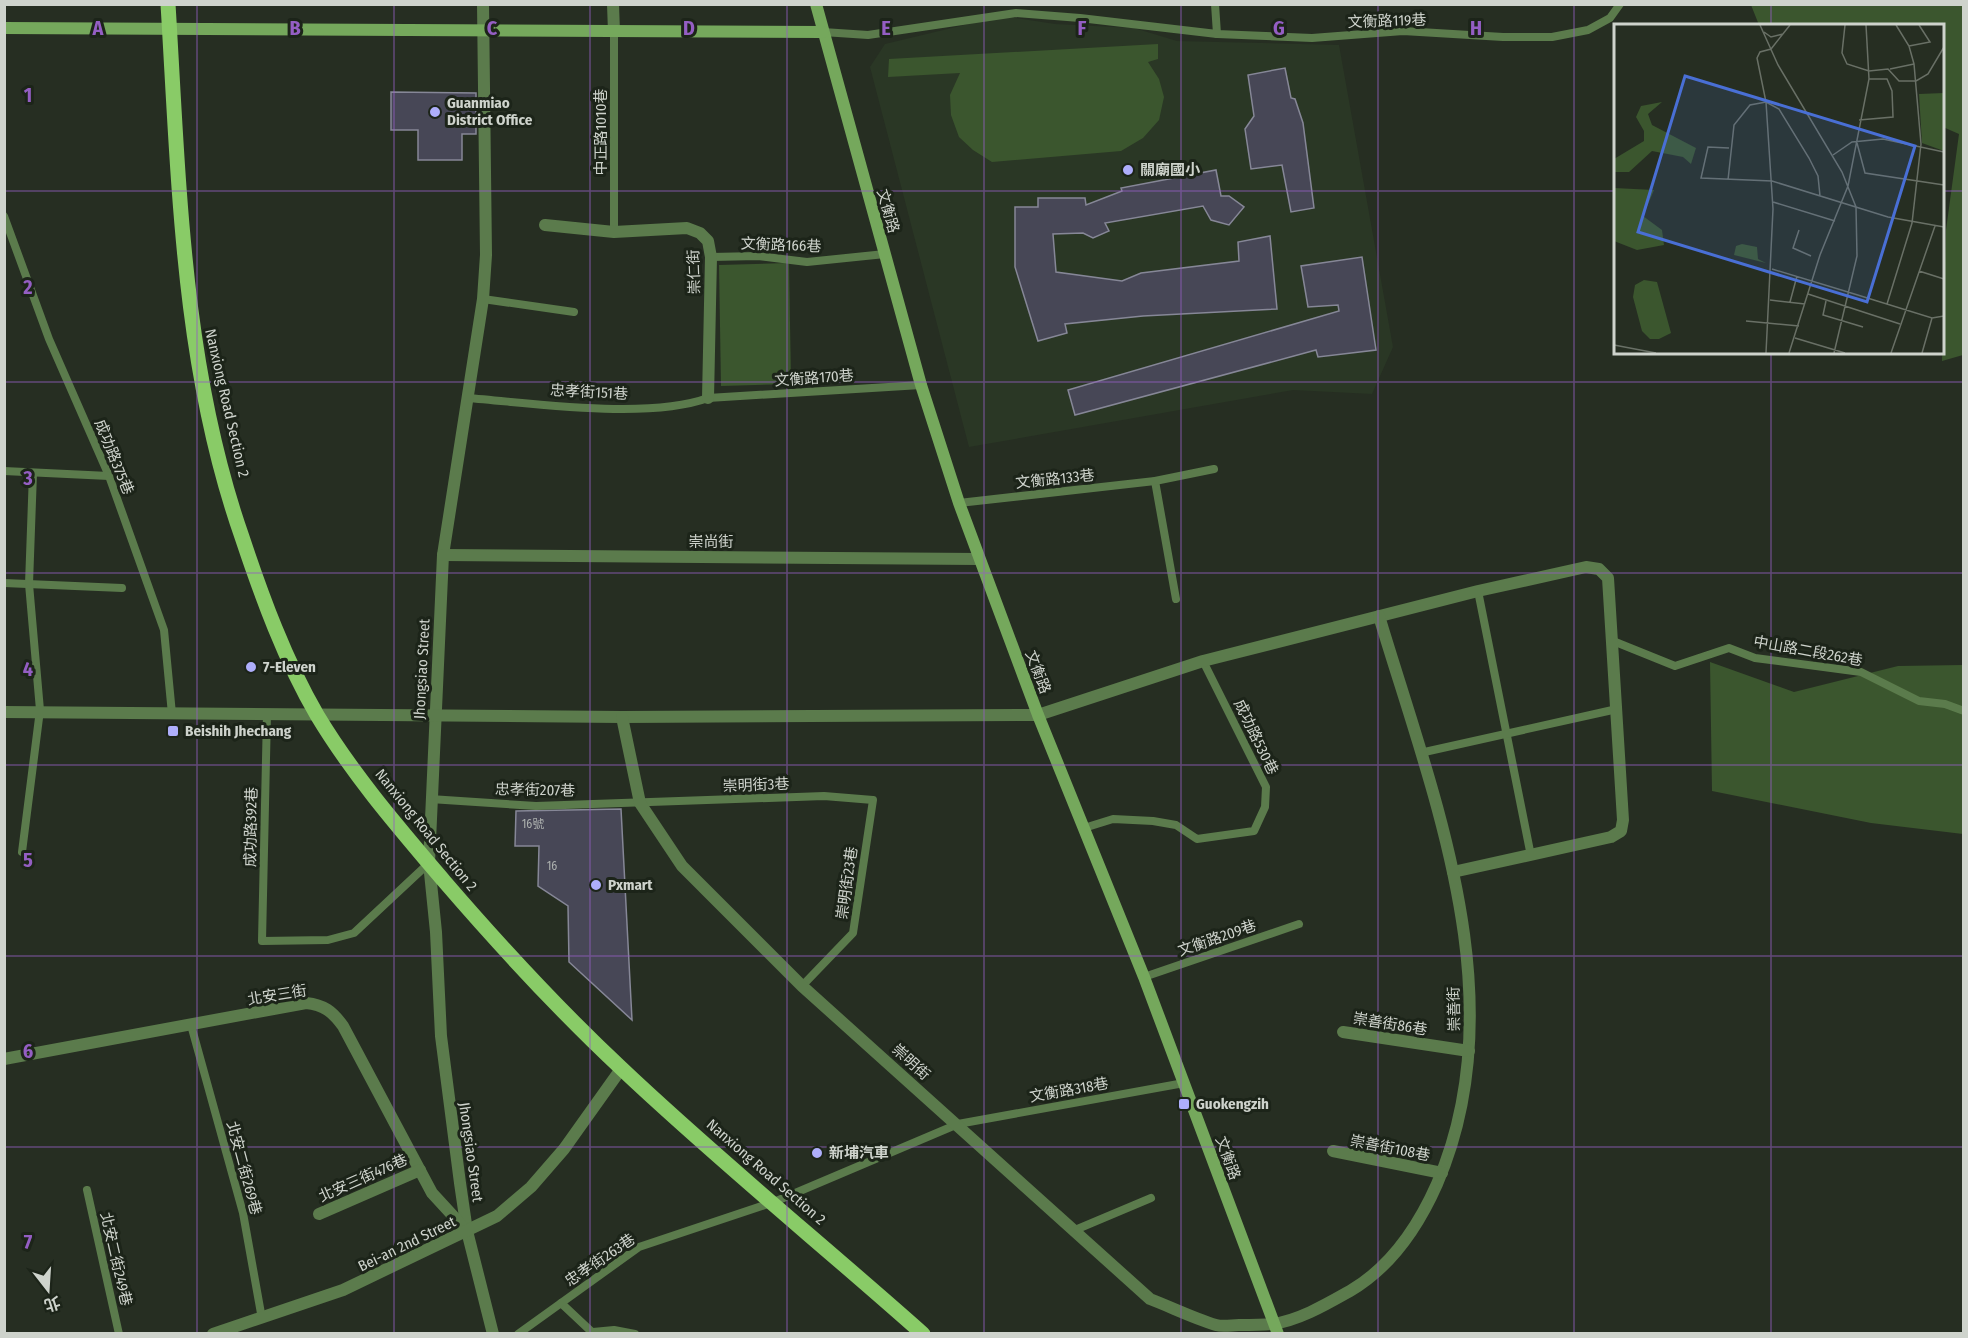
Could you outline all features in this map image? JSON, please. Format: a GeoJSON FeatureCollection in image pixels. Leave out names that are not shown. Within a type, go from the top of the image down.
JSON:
{"type":"FeatureCollection","features":[{"type":"Feature","properties":{"kind":"main road","name":"Nanxiong Road Section 2"},"geometry":{"type":"LineString","coordinates":[[168,4],[183,244],[192,333],[212,426],[240,534],[286,654],[317,714],[380,807],[509,957],[621,1069],[923,1334]]}},
{"type":"Feature","properties":{"kind":"street","name":"Jhongsiao Street"},"geometry":{"type":"LineString","coordinates":[[483,4],[487,212],[483,299],[443,555],[430,798],[429,863],[436,932],[441,1036],[467,1231],[493,1334]]}},
{"type":"Feature","properties":{"kind":"street"},"geometry":{"type":"LineString","coordinates":[[613,4],[614,32]]}},
{"type":"Feature","properties":{"kind":"street","name":"文衡路"},"geometry":{"type":"LineString","coordinates":[[816,4],[921,385],[959,503],[1038,715],[1144,977],[1276,1329]]}},
{"type":"Feature","properties":{"kind":"street"},"geometry":{"type":"LineString","coordinates":[[4,28],[823,32]]}},
{"type":"Feature","properties":{"kind":"street","name":"崇仁街"},"geometry":{"type":"LineString","coordinates":[[545,225],[614,232],[687,228],[700,232],[708,241],[711,257],[708,398]]}},
{"type":"Feature","properties":{"kind":"street","name":"崇尚街"},"geometry":{"type":"LineString","coordinates":[[443,555],[979,559]]}},
{"type":"Feature","properties":{"kind":"street"},"geometry":{"type":"LineString","coordinates":[[4,712],[40,710],[172,714],[622,717],[1038,715],[1203,661],[1478,591],[1587,567],[1599,569],[1608,578],[1623,820],[1621,831],[1611,837],[1453,872]]}},
{"type":"Feature","properties":{"kind":"street","name":"崇善街"},"geometry":{"type":"LineString","coordinates":[[1276,1329],[1359,1286],[1388,1264],[1430,1201],[1461,1116],[1469,1051],[1468,956],[1453,872],[1379,616]]}},
{"type":"Feature","properties":{"kind":"street","name":"崇明街"},"geometry":{"type":"LineString","coordinates":[[622,717],[640,803],[682,866],[802,986],[1150,1299],[1218,1325],[1276,1329]]}},
{"type":"Feature","properties":{"kind":"street","name":"北安三街"},"geometry":{"type":"LineString","coordinates":[[4,1059],[306,1003],[322,1005],[333,1012],[343,1026],[432,1193],[467,1231]]}},
{"type":"Feature","properties":{"kind":"street","name":"崇善街86巷"},"geometry":{"type":"LineString","coordinates":[[1343,1032],[1469,1051]]}},
{"type":"Feature","properties":{"kind":"street","name":"Bei-an 2nd Street"},"geometry":{"type":"LineString","coordinates":[[213,1334],[343,1290],[497,1216],[531,1187],[564,1149],[621,1069]]}},
{"type":"Feature","properties":{"kind":"street","name":"崇善街108巷"},"geometry":{"type":"LineString","coordinates":[[1333,1151],[1442,1173]]}},
{"type":"Feature","properties":{"kind":"street","name":"北安三街476巷"},"geometry":{"type":"LineString","coordinates":[[319,1214],[420,1170]]}},
{"type":"Feature","properties":{"kind":"lane"},"geometry":{"type":"LineString","coordinates":[[1215,4],[1217,34]]}},
{"type":"Feature","properties":{"kind":"lane","name":"文衡路119巷"},"geometry":{"type":"LineString","coordinates":[[823,32],[868,35],[1016,13],[1217,34],[1311,38],[1402,31],[1503,37],[1552,37],[1588,30],[1610,18],[1620,4]]}},
{"type":"Feature","properties":{"kind":"lane","name":"中正路1010巷"},"geometry":{"type":"LineString","coordinates":[[614,32],[614,232]]}},
{"type":"Feature","properties":{"kind":"lane","name":"成功路375巷"},"geometry":{"type":"LineString","coordinates":[[4,216],[49,339],[109,476],[164,630],[172,714]]}},
{"type":"Feature","properties":{"kind":"lane","name":"文衡路166巷"},"geometry":{"type":"LineString","coordinates":[[711,257],[758,256],[807,262],[885,254]]}},
{"type":"Feature","properties":{"kind":"lane"},"geometry":{"type":"LineString","coordinates":[[483,299],[574,312]]}},
{"type":"Feature","properties":{"kind":"lane","name":"文衡路170巷"},"geometry":{"type":"LineString","coordinates":[[708,398],[921,385]]}},
{"type":"Feature","properties":{"kind":"lane","name":"忠孝街151巷"},"geometry":{"type":"LineString","coordinates":[[467,398],[613,408],[687,406],[708,398]]}},
{"type":"Feature","properties":{"kind":"lane","name":"文衡路133巷"},"geometry":{"type":"LineString","coordinates":[[959,503],[1155,481],[1214,469]]}},
{"type":"Feature","properties":{"kind":"lane"},"geometry":{"type":"LineString","coordinates":[[4,471],[109,476]]}},
{"type":"Feature","properties":{"kind":"lane"},"geometry":{"type":"LineString","coordinates":[[22,852],[40,710],[29,584],[33,473]]}},
{"type":"Feature","properties":{"kind":"lane"},"geometry":{"type":"LineString","coordinates":[[1155,481],[1176,599]]}},
{"type":"Feature","properties":{"kind":"lane"},"geometry":{"type":"LineString","coordinates":[[4,583],[122,588]]}},
{"type":"Feature","properties":{"kind":"lane"},"geometry":{"type":"LineString","coordinates":[[1478,591],[1531,856]]}},
{"type":"Feature","properties":{"kind":"lane","name":"中山路二段262巷"},"geometry":{"type":"LineString","coordinates":[[1613,641],[1675,666],[1729,648],[1755,658],[1861,672],[1919,701],[1946,704],[1964,711]]}},
{"type":"Feature","properties":{"kind":"lane","name":"成功路530巷"},"geometry":{"type":"LineString","coordinates":[[1084,828],[1113,819],[1176,825],[1197,839],[1254,831],[1265,807],[1266,787],[1203,661]]}},
{"type":"Feature","properties":{"kind":"lane"},"geometry":{"type":"LineString","coordinates":[[1420,753],[1617,709]]}},
{"type":"Feature","properties":{"kind":"lane","name":"成功路392巷"},"geometry":{"type":"LineString","coordinates":[[267,714],[262,941],[328,940],[354,933],[429,863]]}},
{"type":"Feature","properties":{"kind":"lane","name":"崇明街3巷"},"geometry":{"type":"LineString","coordinates":[[640,803],[824,796],[873,800]]}},
{"type":"Feature","properties":{"kind":"lane","name":"忠孝街207巷"},"geometry":{"type":"LineString","coordinates":[[430,798],[536,806],[640,803]]}},
{"type":"Feature","properties":{"kind":"lane","name":"崇明街23巷"},"geometry":{"type":"LineString","coordinates":[[802,986],[854,933],[873,800]]}},
{"type":"Feature","properties":{"kind":"lane","name":"文衡路209巷"},"geometry":{"type":"LineString","coordinates":[[1144,977],[1299,924]]}},
{"type":"Feature","properties":{"kind":"lane","name":"北安二街269巷"},"geometry":{"type":"LineString","coordinates":[[191,1025],[243,1213],[262,1319]]}},
{"type":"Feature","properties":{"kind":"lane","name":"文衡路318巷"},"geometry":{"type":"LineString","coordinates":[[774,1203],[958,1124],[1184,1083]]}},
{"type":"Feature","properties":{"kind":"lane","name":"北安二街249巷"},"geometry":{"type":"LineString","coordinates":[[87,1190],[119,1334]]}},
{"type":"Feature","properties":{"kind":"lane"},"geometry":{"type":"LineString","coordinates":[[1074,1230],[1151,1198]]}},
{"type":"Feature","properties":{"kind":"lane","name":"忠孝街263巷"},"geometry":{"type":"LineString","coordinates":[[518,1334],[639,1247],[774,1203]]}},
{"type":"Feature","properties":{"kind":"lane"},"geometry":{"type":"LineString","coordinates":[[561,1303],[593,1333],[614,1330],[635,1334]]}},
{"type":"Feature","properties":{"kind":"shaded area","name":"關廟國小"},"geometry":{"type":"Polygon","coordinates":[[[1002,16],[1055,24],[1134,28],[1177,41],[1339,45],[1393,347],[1372,394],[1293,390],[969,447],[870,67],[885,44],[1002,16]]]}},
{"type":"Feature","properties":{"kind":"green space"},"geometry":{"type":"Polygon","coordinates":[[[1751,5],[1963,5],[1963,355],[1942,361],[1946,230],[1959,134],[1944,127],[1944,24],[1759,24],[1751,5]]]}},
{"type":"Feature","properties":{"kind":"green space"},"geometry":{"type":"Polygon","coordinates":[[[1158,44],[1158,59],[1148,62],[1159,79],[1164,97],[1159,120],[1143,138],[1121,151],[992,162],[973,150],[959,137],[951,115],[950,95],[960,73],[888,77],[889,59],[1158,44]]]}},
{"type":"Feature","properties":{"kind":"green space"},"geometry":{"type":"Polygon","coordinates":[[[789,263],[791,384],[721,386],[719,265],[789,263]]]}},
{"type":"Feature","properties":{"kind":"green space"},"geometry":{"type":"Polygon","coordinates":[[[1710,662],[1794,692],[1898,666],[1963,665],[1963,834],[1871,823],[1712,791],[1710,662]]]}},
{"type":"Feature","properties":{"kind":"building"},"geometry":{"type":"Polygon","coordinates":[[[1285,68],[1291,98],[1295,99],[1303,123],[1314,208],[1291,212],[1282,165],[1251,169],[1245,129],[1254,116],[1248,75],[1285,68]]]}},
{"type":"Feature","properties":{"kind":"building","name":"Guanmiao District Office"},"geometry":{"type":"Polygon","coordinates":[[[391,92],[476,93],[476,134],[462,134],[462,160],[418,160],[418,130],[391,130],[391,92]]]}},
{"type":"Feature","properties":{"kind":"building"},"geometry":{"type":"Polygon","coordinates":[[[1216,170],[1221,196],[1229,196],[1244,207],[1229,225],[1211,220],[1203,206],[1105,223],[1109,231],[1093,238],[1083,233],[1053,234],[1056,272],[1122,281],[1141,273],[1239,261],[1238,242],[1270,236],[1277,309],[1143,316],[1065,324],[1067,333],[1038,341],[1015,267],[1015,207],[1038,207],[1038,198],[1085,198],[1086,205],[1122,191],[1121,188],[1216,170]]]}},
{"type":"Feature","properties":{"kind":"building"},"geometry":{"type":"Polygon","coordinates":[[[1362,257],[1376,350],[1318,357],[1316,350],[1075,415],[1068,390],[1339,311],[1338,305],[1308,307],[1301,266],[1362,257]]]}},
{"type":"Feature","properties":{"kind":"building","name":"Pxmart"},"geometry":{"type":"Polygon","coordinates":[[[621,809],[632,1020],[569,962],[568,906],[538,886],[539,846],[515,846],[516,811],[621,809]]]}},
{"type":"Feature","properties":{"kind":"place","name":"Guanmiao District Office"},"geometry":{"type":"Point","coordinates":[435,112]}},
{"type":"Feature","properties":{"kind":"place","name":"關廟國小"},"geometry":{"type":"Point","coordinates":[1128,170]}},
{"type":"Feature","properties":{"kind":"place","name":"7-Eleven"},"geometry":{"type":"Point","coordinates":[251,667]}},
{"type":"Feature","properties":{"kind":"place","name":"Beishih Jhechang"},"geometry":{"type":"Point","coordinates":[173,731]}},
{"type":"Feature","properties":{"kind":"place","name":"Pxmart"},"geometry":{"type":"Point","coordinates":[596,885]}},
{"type":"Feature","properties":{"kind":"place","name":"Guokengzih"},"geometry":{"type":"Point","coordinates":[1184,1104]}},
{"type":"Feature","properties":{"kind":"place","name":"新埔汽車"},"geometry":{"type":"Point","coordinates":[817,1153]}}]}
